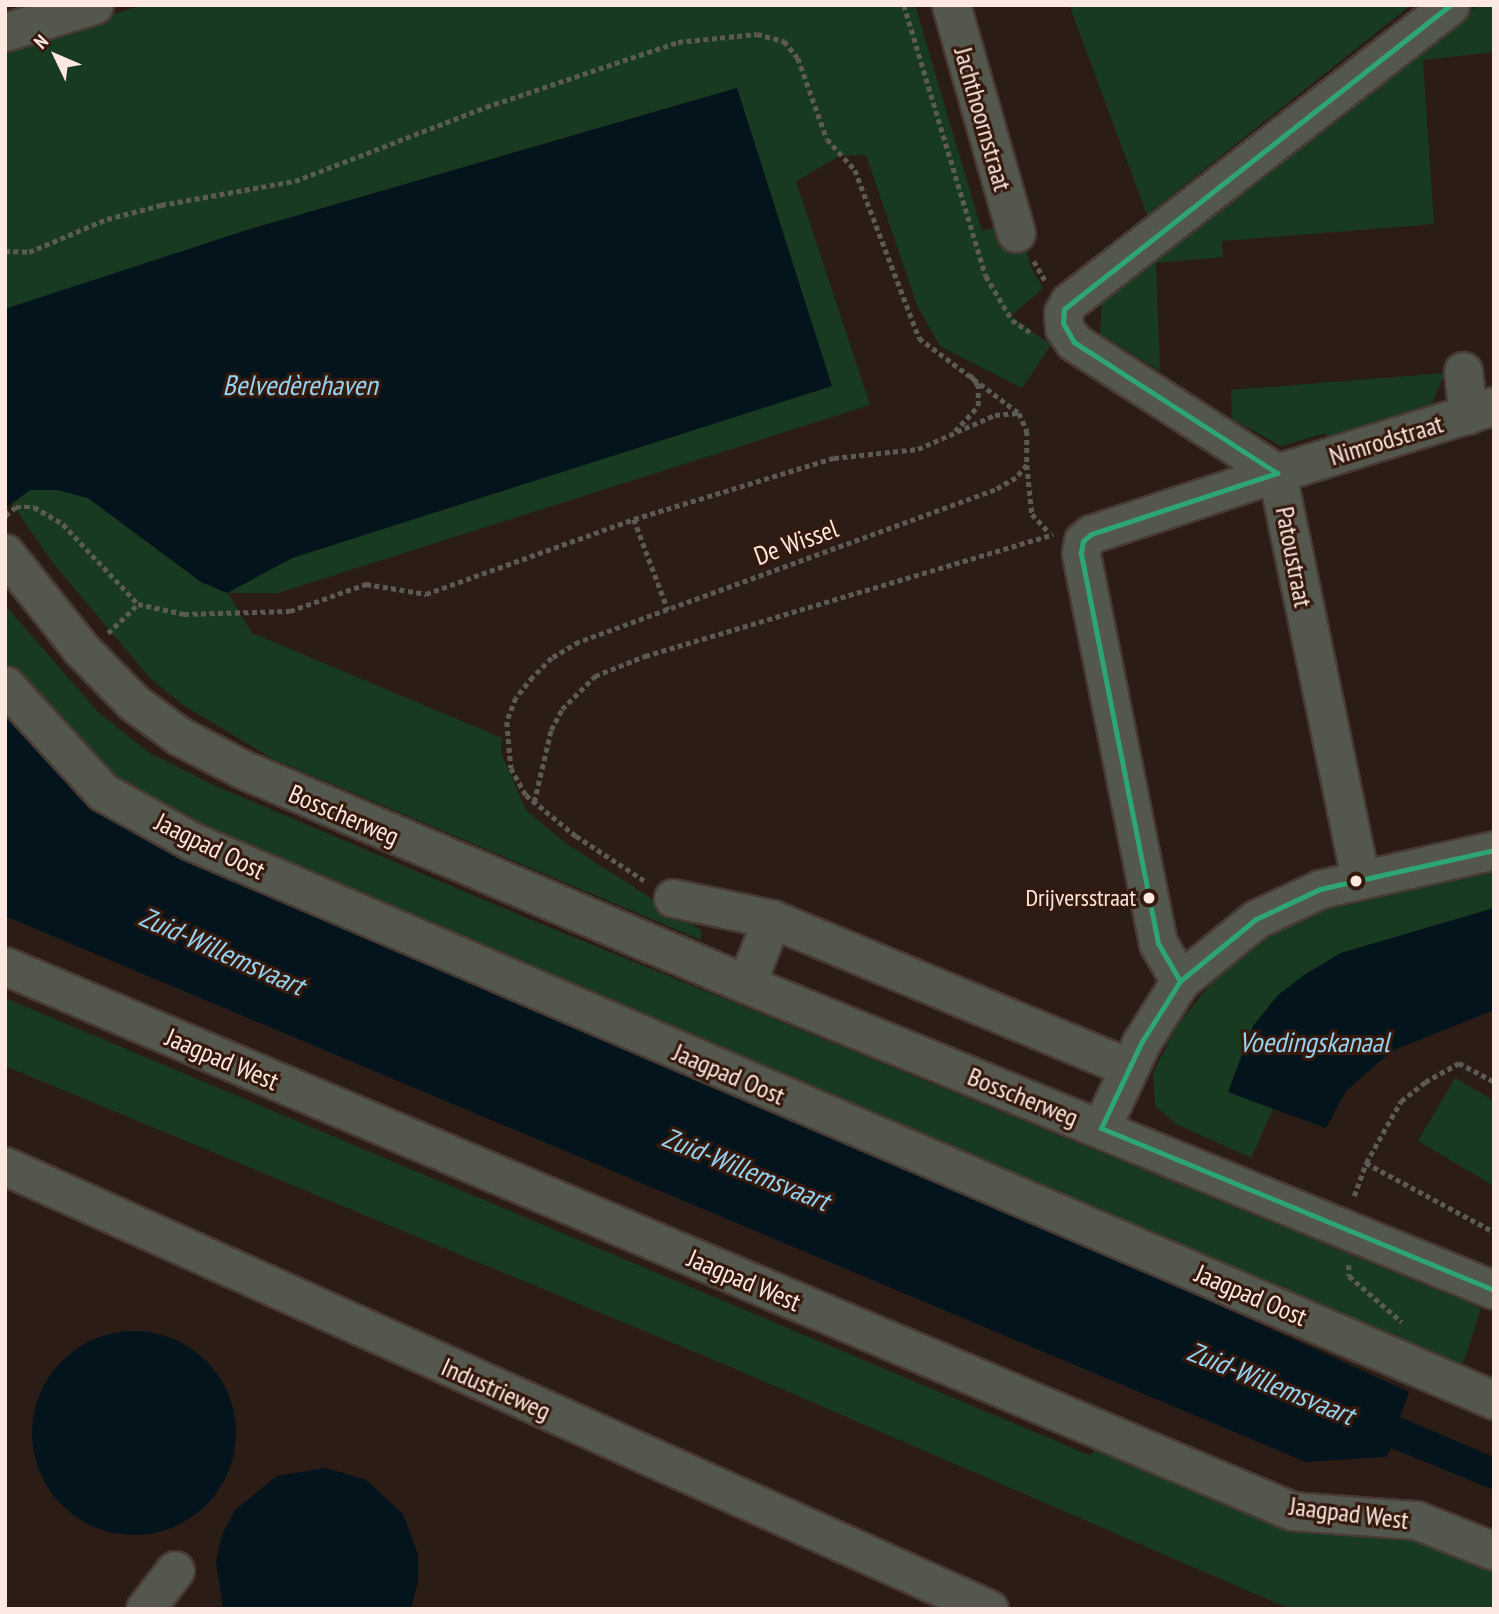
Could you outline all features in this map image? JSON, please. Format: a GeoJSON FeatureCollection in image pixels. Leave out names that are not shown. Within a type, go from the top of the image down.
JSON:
{"type":"FeatureCollection","features":[{"type":"Feature","properties":{"kind":"street"},"geometry":{"type":"LineString","coordinates":[[5,32],[94,5]]}},
{"type":"Feature","properties":{"kind":"street","name":"Jachthoornstraat"},"geometry":{"type":"LineString","coordinates":[[951,5],[1016,233]]}},
{"type":"Feature","properties":{"kind":"street","name":"Patoustraat"},"geometry":{"type":"LineString","coordinates":[[1360,878],[1278,472],[1074,342],[1062,324],[1069,302],[1450,5]]}},
{"type":"Feature","properties":{"kind":"street"},"geometry":{"type":"LineString","coordinates":[[1464,371],[1481,411]]}},
{"type":"Feature","properties":{"kind":"street","name":"Nimrodstraat"},"geometry":{"type":"LineString","coordinates":[[1067,537],[1481,411]]}},
{"type":"Feature","properties":{"kind":"street"},"geometry":{"type":"LineString","coordinates":[[1067,537],[1080,553],[1158,943],[1180,981]]}},
{"type":"Feature","properties":{"kind":"street","name":"Bosscherweg"},"geometry":{"type":"LineString","coordinates":[[5,553],[94,664],[144,711],[179,736],[372,828],[1494,1290]]}},
{"type":"Feature","properties":{"kind":"street","name":"Jaagpad Oost"},"geometry":{"type":"LineString","coordinates":[[5,685],[103,792],[191,841],[1494,1400]]}},
{"type":"Feature","properties":{"kind":"street"},"geometry":{"type":"LineString","coordinates":[[1101,1128],[1128,1068],[1180,981],[1226,940],[1272,909],[1360,878],[1494,850]]}},
{"type":"Feature","properties":{"kind":"street"},"geometry":{"type":"LineString","coordinates":[[673,898],[772,919],[1128,1068]]}},
{"type":"Feature","properties":{"kind":"street"},"geometry":{"type":"LineString","coordinates":[[746,984],[772,919]]}},
{"type":"Feature","properties":{"kind":"street","name":"Jaagpad West"},"geometry":{"type":"LineString","coordinates":[[5,967],[1292,1511],[1416,1520],[1494,1551]]}},
{"type":"Feature","properties":{"kind":"street","name":"Industrieweg"},"geometry":{"type":"LineString","coordinates":[[5,1166],[989,1609]]}},
{"type":"Feature","properties":{"kind":"street"},"geometry":{"type":"LineString","coordinates":[[145,1609],[175,1570]]}},
{"type":"Feature","properties":{"kind":"path"},"geometry":{"type":"LineString","coordinates":[[5,251],[29,252],[107,219],[161,205],[295,181],[486,107],[678,42],[718,35],[757,34],[784,41],[798,58],[827,139],[855,170],[919,338],[964,368],[1019,413],[1027,431],[1032,514],[1067,537]]}},
{"type":"Feature","properties":{"kind":"path"},"geometry":{"type":"LineString","coordinates":[[953,433],[978,406],[978,386],[964,368]]}},
{"type":"Feature","properties":{"kind":"path"},"geometry":{"type":"LineString","coordinates":[[6,515],[16,507],[34,507],[63,524],[138,604],[184,614],[290,611],[366,584],[426,594],[634,519],[834,457],[918,450],[995,415],[1019,413]]}},
{"type":"Feature","properties":{"kind":"path","name":"De Wissel"},"geometry":{"type":"LineString","coordinates":[[673,898],[576,836],[534,803],[511,768],[507,722],[516,698],[552,658],[579,642],[995,490],[1016,478],[1027,465]]}},
{"type":"Feature","properties":{"kind":"path"},"geometry":{"type":"LineString","coordinates":[[634,519],[668,610]]}},
{"type":"Feature","properties":{"kind":"path"},"geometry":{"type":"LineString","coordinates":[[534,803],[551,730],[562,709],[595,676],[645,656],[1067,537]]}},
{"type":"Feature","properties":{"kind":"path"},"geometry":{"type":"LineString","coordinates":[[109,632],[138,604]]}},
{"type":"Feature","properties":{"kind":"path"},"geometry":{"type":"LineString","coordinates":[[1353,1198],[1366,1163],[1401,1101],[1425,1082],[1458,1063],[1494,1082]]}},
{"type":"Feature","properties":{"kind":"path"},"geometry":{"type":"LineString","coordinates":[[1366,1163],[1494,1232]]}},
{"type":"Feature","properties":{"kind":"path"},"geometry":{"type":"LineString","coordinates":[[1349,1252],[1349,1276],[1410,1329]]}},
{"type":"Feature","properties":{"kind":"green space"},"geometry":{"type":"Polygon","coordinates":[[[143,5],[915,5],[982,231],[1001,225],[1022,234],[1031,268],[1043,288],[1011,316],[1051,345],[1022,388],[940,346],[917,305],[866,155],[840,156],[796,181],[870,405],[278,593],[228,593],[252,633],[502,738],[501,753],[526,810],[568,845],[701,930],[701,940],[273,759],[183,705],[151,679],[53,563],[12,504],[30,490],[57,490],[88,498],[201,582],[227,593],[292,558],[831,386],[737,88],[247,230],[5,309],[5,47],[143,5]]]}},
{"type":"Feature","properties":{"kind":"green space"},"geometry":{"type":"Polygon","coordinates":[[[1411,5],[1147,215],[1070,7],[1411,5]]]}},
{"type":"Feature","properties":{"kind":"green space"},"geometry":{"type":"Polygon","coordinates":[[[1478,5],[1494,5],[1494,52],[1423,60],[1434,224],[1222,241],[1223,257],[1156,263],[1160,371],[1100,334],[1102,298],[1478,5]]]}},
{"type":"Feature","properties":{"kind":"green space"},"geometry":{"type":"Polygon","coordinates":[[[1445,373],[1430,408],[1328,441],[1326,433],[1281,446],[1232,419],[1231,390],[1445,373]]]}},
{"type":"Feature","properties":{"kind":"green space"},"geometry":{"type":"Polygon","coordinates":[[[5,605],[98,712],[148,752],[209,783],[529,919],[1481,1308],[1459,1377],[119,794],[5,693],[5,605]]]}},
{"type":"Feature","properties":{"kind":"green space"},"geometry":{"type":"Polygon","coordinates":[[[1494,864],[1494,908],[1341,953],[1278,995],[1253,1026],[1228,1092],[1273,1109],[1251,1158],[1176,1124],[1155,1106],[1153,1073],[1177,1026],[1221,971],[1271,931],[1313,908],[1494,864]]]}},
{"type":"Feature","properties":{"kind":"green space"},"geometry":{"type":"Polygon","coordinates":[[[5,998],[1091,1456],[1102,1431],[1473,1561],[1494,1570],[1494,1609],[1290,1609],[726,1365],[5,1066],[5,998]]]}},
{"type":"Feature","properties":{"kind":"green space"},"geometry":{"type":"Polygon","coordinates":[[[1455,1078],[1494,1101],[1494,1186],[1418,1141],[1455,1078]]]}},
{"type":"Feature","properties":{"kind":"water","name":"Belvedèrehaven"},"geometry":{"type":"Polygon","coordinates":[[[737,88],[832,386],[292,558],[227,593],[201,582],[88,498],[57,490],[30,490],[5,508],[5,309],[247,230],[737,88]]]}},
{"type":"Feature","properties":{"kind":"water","name":"Zuid-Willemsvaart"},"geometry":{"type":"Polygon","coordinates":[[[5,693],[95,793],[1409,1392],[1400,1417],[1494,1457],[1494,1490],[1391,1448],[1386,1457],[1306,1462],[5,916],[5,693]]]}},
{"type":"Feature","properties":{"kind":"water","name":"Voedingskanaal"},"geometry":{"type":"Polygon","coordinates":[[[1494,908],[1494,1010],[1392,1051],[1346,1091],[1326,1128],[1228,1092],[1253,1026],[1278,995],[1304,975],[1341,953],[1494,908]]]}},
{"type":"Feature","properties":{"kind":"water"},"geometry":{"type":"Polygon","coordinates":[[[134,1331],[173,1339],[206,1361],[228,1394],[236,1433],[228,1472],[206,1505],[173,1527],[134,1535],[95,1527],[62,1505],[40,1472],[32,1433],[40,1394],[62,1361],[95,1339],[134,1331]]]}},
{"type":"Feature","properties":{"kind":"water"},"geometry":{"type":"Polygon","coordinates":[[[326,1468],[366,1480],[403,1514],[418,1554],[418,1582],[411,1609],[223,1609],[216,1562],[222,1535],[235,1510],[277,1476],[326,1468]]]}},
{"type":"Feature","properties":{"kind":"transit line"},"geometry":{"type":"LineString","coordinates":[[1277,473],[1074,342],[1063,323],[1064,309],[1450,5]]}},
{"type":"Feature","properties":{"kind":"transit line"},"geometry":{"type":"LineString","coordinates":[[1180,981],[1158,943],[1081,553],[1083,541],[1091,534],[1277,473]]}},
{"type":"Feature","properties":{"kind":"transit line"},"geometry":{"type":"LineString","coordinates":[[1101,1128],[1141,1043],[1180,981],[1256,919],[1320,889],[1494,850]]}},
{"type":"Feature","properties":{"kind":"transit line"},"geometry":{"type":"LineString","coordinates":[[1101,1128],[1494,1290]]}},
{"type":"Feature","properties":{"kind":"place","name":"Drijversstraat"},"geometry":{"type":"Point","coordinates":[1149,898]}}]}
